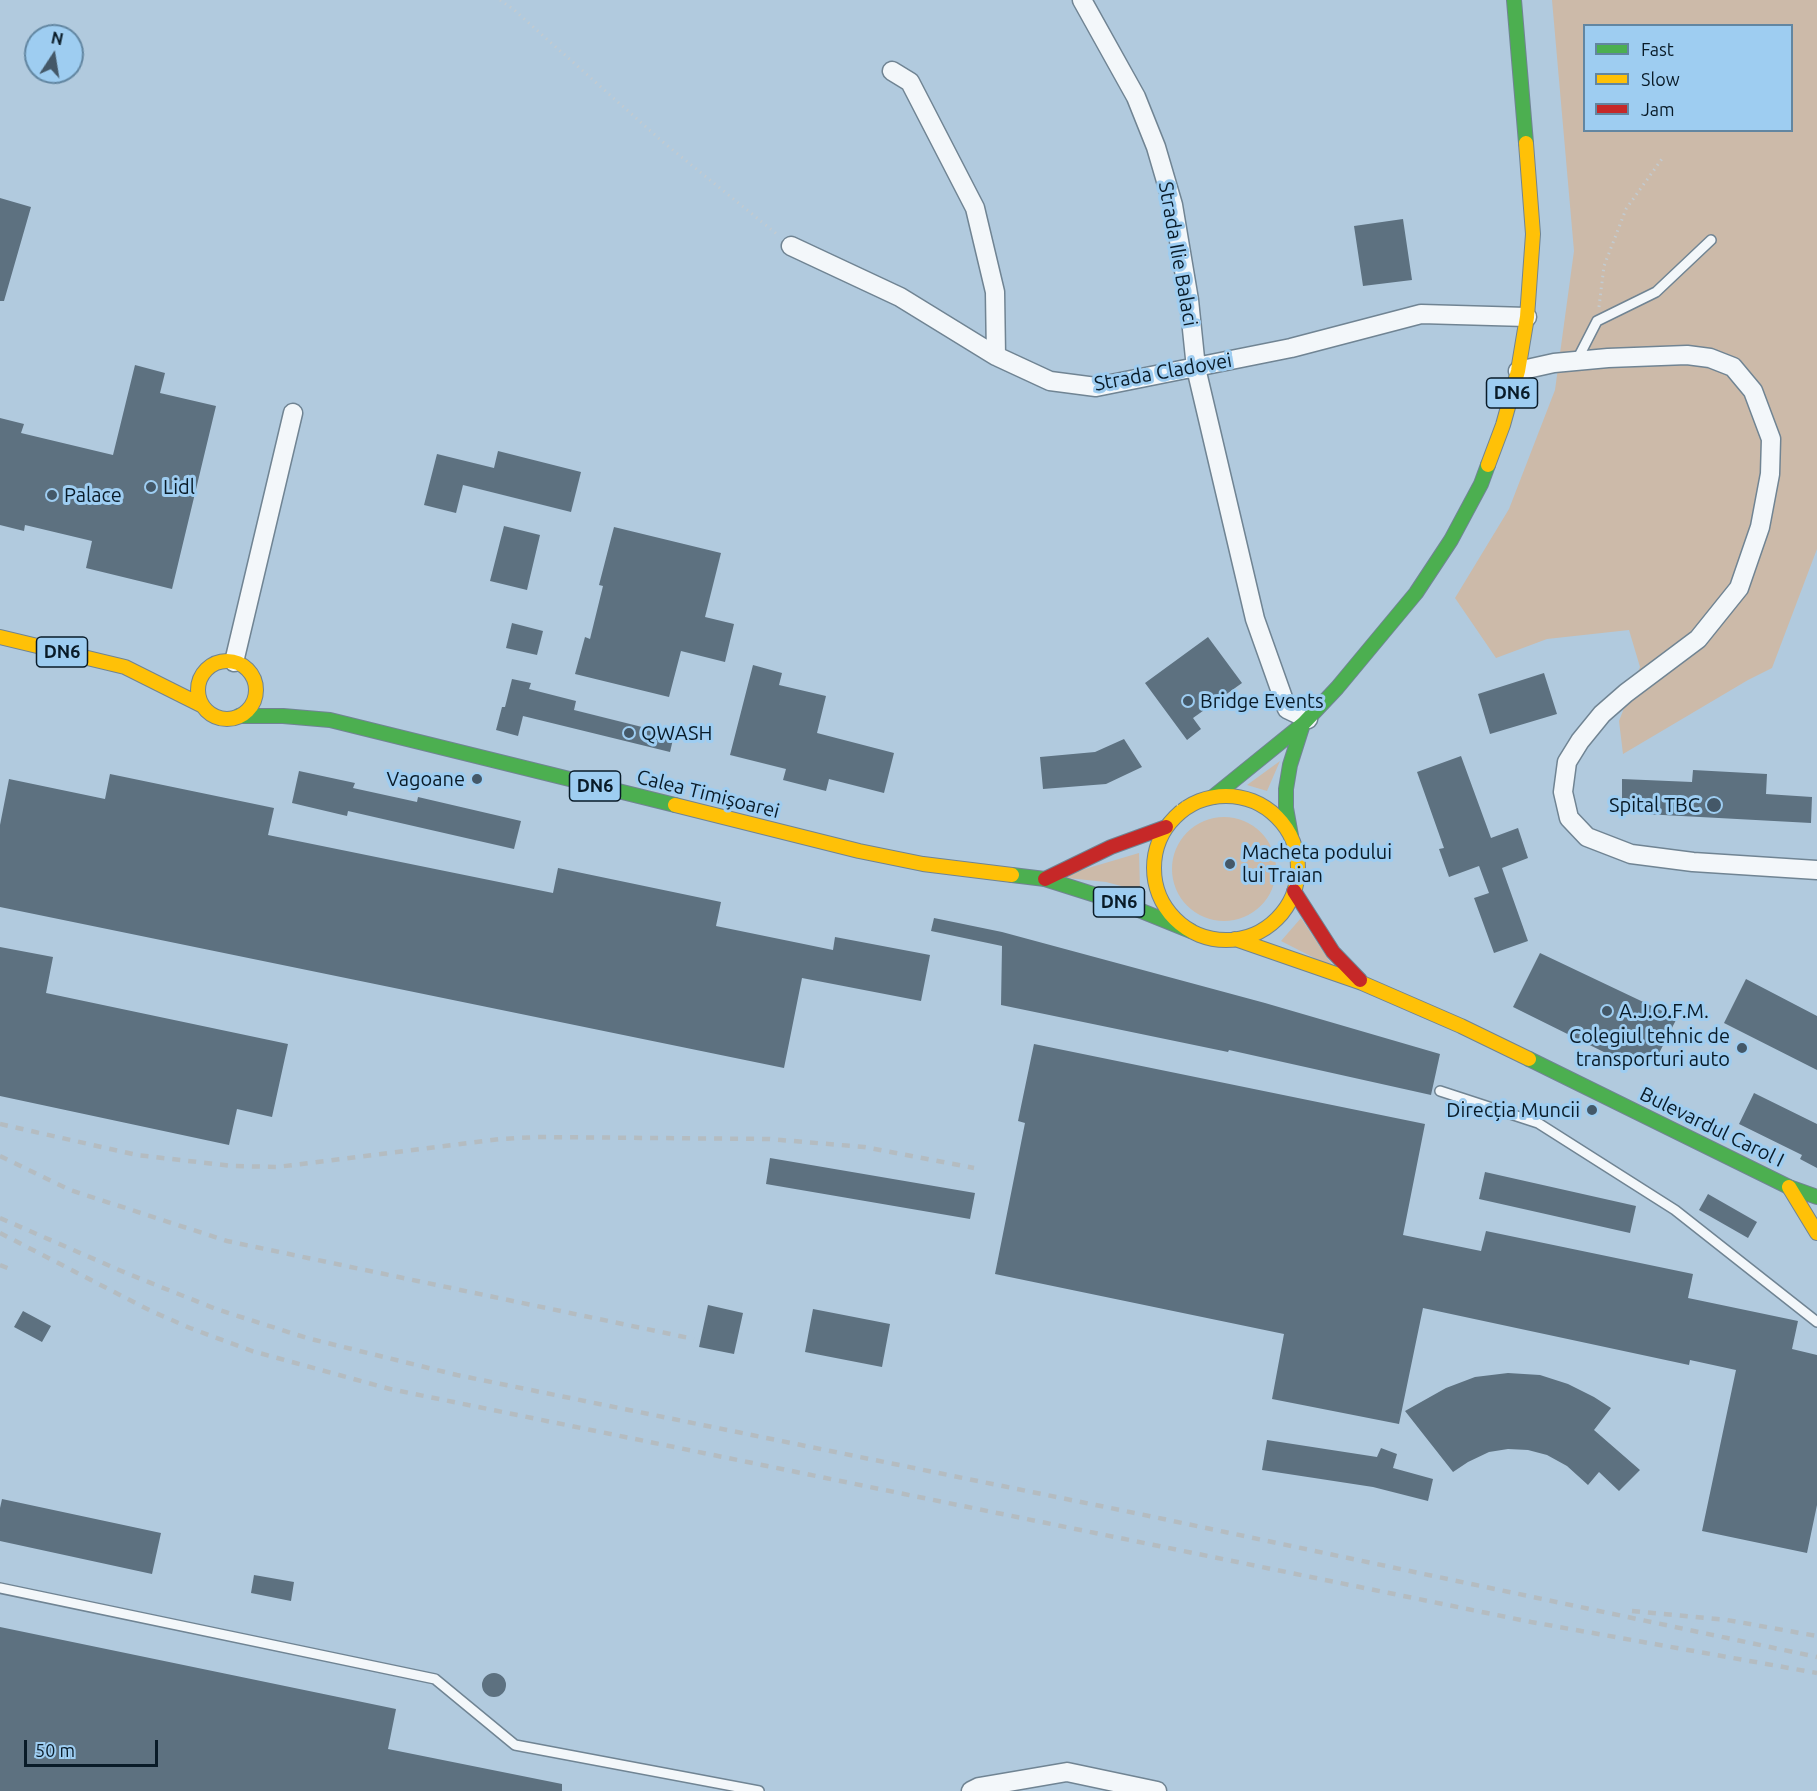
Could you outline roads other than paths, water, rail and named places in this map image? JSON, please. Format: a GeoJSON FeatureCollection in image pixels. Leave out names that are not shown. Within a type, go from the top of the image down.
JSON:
{"type":"FeatureCollection","features":[{"type":"Feature","properties":{"kind":"main road","name":"DN6"},"geometry":{"type":"LineString","coordinates":[[1213,797],[1305,722],[1337,688],[1416,593],[1451,540],[1481,484],[1503,425],[1518,371],[1527,317],[1533,234],[1514,0]]}},
{"type":"Feature","properties":{"kind":"main road","name":"DN6"},"geometry":{"type":"LineString","coordinates":[[0,637],[125,667],[159,669]]}},
{"type":"Feature","properties":{"kind":"main road"},"geometry":{"type":"LineString","coordinates":[[203,706],[199,699],[199,682],[208,668],[216,663],[234,662],[242,666],[254,680],[270,690]]}},
{"type":"Feature","properties":{"kind":"main road","name":"DN6"},"geometry":{"type":"LineString","coordinates":[[125,667],[170,688],[216,716],[232,718],[240,716]]}},
{"type":"Feature","properties":{"kind":"main road"},"geometry":{"type":"LineString","coordinates":[[189,669],[208,668]]}},
{"type":"Feature","properties":{"kind":"main road"},"geometry":{"type":"LineString","coordinates":[[240,716],[252,704],[255,697],[254,680]]}},
{"type":"Feature","properties":{"kind":"main road","name":"Calea Timișoarei"},"geometry":{"type":"LineString","coordinates":[[298,705],[330,720]]}},
{"type":"Feature","properties":{"kind":"main road","name":"Calea Timișoarei"},"geometry":{"type":"LineString","coordinates":[[240,716],[283,716],[330,720],[859,851],[924,864],[1045,879],[1124,904],[1191,931]]}},
{"type":"Feature","properties":{"kind":"main road","name":"DN6"},"geometry":{"type":"LineString","coordinates":[[1292,838],[1282,822],[1251,800],[1232,796],[1213,797],[1195,803],[1179,813],[1166,827],[1156,849],[1154,872],[1159,896],[1172,916],[1191,931],[1212,939],[1235,939],[1254,934],[1271,924],[1285,909],[1294,891],[1298,874],[1297,856],[1286,808],[1286,789],[1290,765],[1305,722]]}},
{"type":"Feature","properties":{"kind":"main road","name":"DN6"},"geometry":{"type":"LineString","coordinates":[[1045,879],[1111,847],[1166,827]]}},
{"type":"Feature","properties":{"kind":"main road","name":"Bulevardul Carol I"},"geometry":{"type":"LineString","coordinates":[[1294,891],[1333,952],[1362,983]]}},
{"type":"Feature","properties":{"kind":"main road","name":"Bulevardul Carol I"},"geometry":{"type":"LineString","coordinates":[[1235,939],[1362,983],[1461,1026],[1790,1187],[1817,1197]]}},
{"type":"Feature","properties":{"kind":"main road"},"geometry":{"type":"LineString","coordinates":[[1790,1187],[1817,1233]]}},
{"type":"Feature","properties":{"kind":"street","name":"Strada Ilie Balaci"},"geometry":{"type":"LineString","coordinates":[[1082,0],[1136,97],[1159,156],[1175,217],[1189,300],[1196,368],[1255,619],[1287,709],[1305,722]]}},
{"type":"Feature","properties":{"kind":"street"},"geometry":{"type":"LineString","coordinates":[[1094,0],[1094,20]]}},
{"type":"Feature","properties":{"kind":"street"},"geometry":{"type":"LineString","coordinates":[[892,71],[909,82],[975,208],[995,292],[996,356]]}},
{"type":"Feature","properties":{"kind":"street","name":"Strada Cladovei"},"geometry":{"type":"LineString","coordinates":[[790,246],[900,297],[996,356],[1050,381],[1096,387],[1291,348],[1421,314],[1527,317]]}},
{"type":"Feature","properties":{"kind":"street"},"geometry":{"type":"LineString","coordinates":[[1518,371],[1577,360],[1687,355],[1710,358],[1733,367],[1752,391],[1771,439],[1770,474],[1760,527],[1739,588],[1698,639],[1602,714],[1580,741],[1567,762],[1563,792],[1569,818],[1587,837],[1631,854],[1693,862],[1817,870]]}},
{"type":"Feature","properties":{"kind":"street"},"geometry":{"type":"LineString","coordinates":[[234,662],[293,413]]}},
{"type":"Feature","properties":{"kind":"street"},"geometry":{"type":"LineString","coordinates":[[971,1791],[1067,1772],[1157,1791]]}},
{"type":"Feature","properties":{"kind":"lane"},"geometry":{"type":"LineString","coordinates":[[1577,360],[1597,321],[1656,292],[1711,240]]}},
{"type":"Feature","properties":{"kind":"lane"},"geometry":{"type":"LineString","coordinates":[[1440,1090],[1538,1124],[1675,1210],[1817,1322]]}},
{"type":"Feature","properties":{"kind":"lane"},"geometry":{"type":"LineString","coordinates":[[0,1588],[435,1679],[515,1745],[759,1791]]}},
{"type":"Feature","properties":{"kind":"railway"},"geometry":{"type":"LineString","coordinates":[[0,1124],[137,1155],[232,1166],[277,1167],[500,1139],[538,1137],[769,1139],[864,1147],[974,1168]]}},
{"type":"Feature","properties":{"kind":"railway"},"geometry":{"type":"LineString","coordinates":[[0,1156],[70,1190],[227,1241],[694,1339]]}},
{"type":"Feature","properties":{"kind":"railway"},"geometry":{"type":"LineString","coordinates":[[0,1218],[216,1309],[307,1338],[457,1375],[1135,1513],[1817,1657]]}},
{"type":"Feature","properties":{"kind":"railway"},"geometry":{"type":"LineString","coordinates":[[0,1233],[151,1311],[190,1328],[252,1351],[390,1389],[1531,1622],[1817,1673]]}},
{"type":"Feature","properties":{"kind":"railway"},"geometry":{"type":"LineString","coordinates":[[0,1265],[10,1269]]}},
{"type":"Feature","properties":{"kind":"railway"},"geometry":{"type":"LineString","coordinates":[[1632,1611],[1727,1620],[1817,1636]]}},
{"type":"Feature","properties":{"kind":"place","name":"Lidl"},"geometry":{"type":"Point","coordinates":[151,487]}},
{"type":"Feature","properties":{"kind":"place","name":"Palace"},"geometry":{"type":"Point","coordinates":[52,495]}},
{"type":"Feature","properties":{"kind":"place","name":"Bridge Events"},"geometry":{"type":"Point","coordinates":[1188,701]}},
{"type":"Feature","properties":{"kind":"place","name":"QWASH"},"geometry":{"type":"Point","coordinates":[629,733]}},
{"type":"Feature","properties":{"kind":"place","name":"Vagoane"},"geometry":{"type":"Point","coordinates":[477,779]}},
{"type":"Feature","properties":{"kind":"place","name":"Spital TBC"},"geometry":{"type":"Point","coordinates":[1714,805]}},
{"type":"Feature","properties":{"kind":"place","name":"Macheta podului lui Traian"},"geometry":{"type":"Point","coordinates":[1230,864]}},
{"type":"Feature","properties":{"kind":"place","name":"A.J.O.F.M."},"geometry":{"type":"Point","coordinates":[1607,1011]}},
{"type":"Feature","properties":{"kind":"place","name":"Colegiul tehnic de transporturi auto"},"geometry":{"type":"Point","coordinates":[1742,1048]}},
{"type":"Feature","properties":{"kind":"place","name":"Direcția Muncii"},"geometry":{"type":"Point","coordinates":[1592,1110]}}]}
